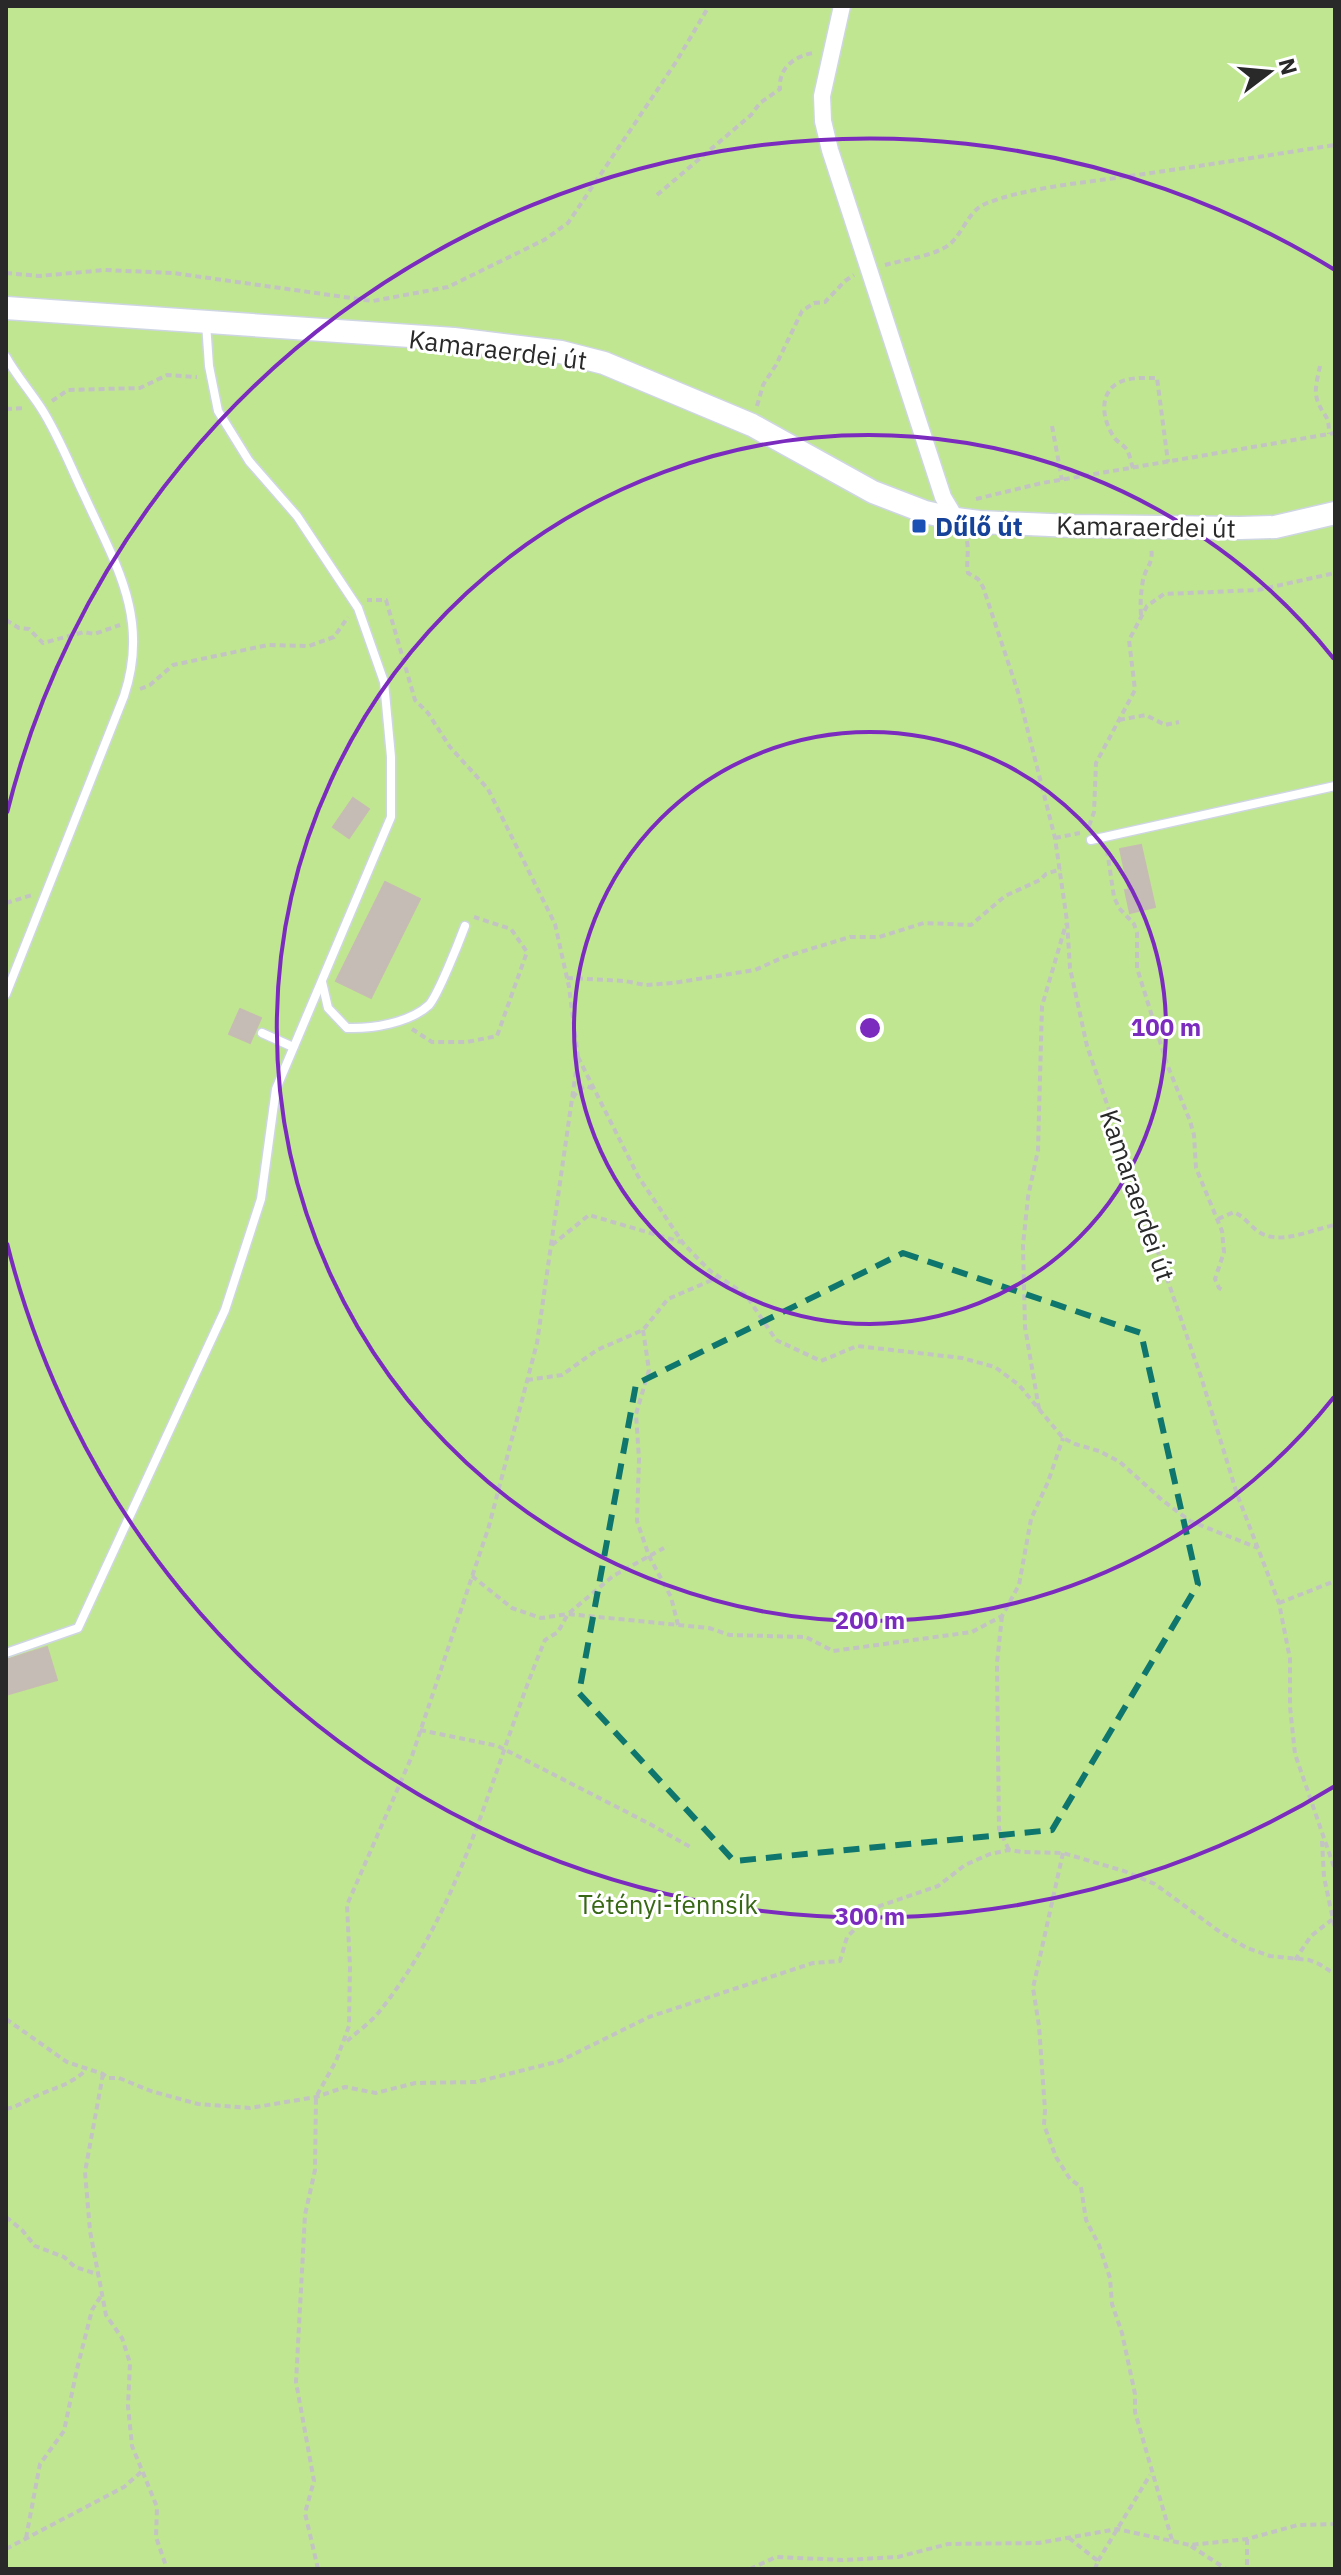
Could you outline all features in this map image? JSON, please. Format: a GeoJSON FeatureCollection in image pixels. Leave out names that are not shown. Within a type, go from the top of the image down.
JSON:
{"type":"FeatureCollection","features":[{"type":"Feature","properties":{"kind":"street"},"geometry":{"type":"LineString","coordinates":[[842,6],[822,96],[823,121],[868,270],[943,497],[961,509]]}},
{"type":"Feature","properties":{"kind":"street","name":"Kamaraerdei út"},"geometry":{"type":"LineString","coordinates":[[6,308],[454,339],[561,352],[604,363],[752,425],[873,492],[925,512],[961,509],[979,522],[1240,528],[1275,527],[1335,513]]}},
{"type":"Feature","properties":{"kind":"lane"},"geometry":{"type":"LineString","coordinates":[[6,1653],[78,1628],[225,1310],[261,1199],[276,1089],[391,817],[391,757],[384,682],[358,608],[297,516],[249,461],[218,411],[206,323]]}},
{"type":"Feature","properties":{"kind":"lane"},"geometry":{"type":"LineString","coordinates":[[6,357],[41,408],[122,577],[133,624],[132,673],[50,889],[6,994]]}},
{"type":"Feature","properties":{"kind":"lane"},"geometry":{"type":"LineString","coordinates":[[1095,839],[1335,786]]}},
{"type":"Feature","properties":{"kind":"lane"},"geometry":{"type":"LineString","coordinates":[[322,981],[328,1008],[347,1028],[370,1029],[400,1021],[429,1005],[465,926]]}},
{"type":"Feature","properties":{"kind":"lane"},"geometry":{"type":"LineString","coordinates":[[262,1033],[293,1047]]}},
{"type":"Feature","properties":{"kind":"path"},"geometry":{"type":"LineString","coordinates":[[6,273],[39,276],[105,270],[173,273],[373,301],[448,287],[544,240],[568,223],[676,62],[709,6]]}},
{"type":"Feature","properties":{"kind":"path"},"geometry":{"type":"LineString","coordinates":[[657,195],[751,115],[760,103],[780,89],[779,80],[784,69],[797,58],[810,53],[831,58]]}},
{"type":"Feature","properties":{"kind":"path"},"geometry":{"type":"LineString","coordinates":[[752,425],[763,385],[802,311],[814,303],[825,302],[858,272],[945,248],[975,211],[984,205],[1079,184],[1335,145]]}},
{"type":"Feature","properties":{"kind":"path"},"geometry":{"type":"LineString","coordinates":[[961,509],[978,500],[1062,480],[1332,434],[1329,421],[1317,401],[1320,366]]}},
{"type":"Feature","properties":{"kind":"path"},"geometry":{"type":"LineString","coordinates":[[41,408],[68,390],[140,388],[167,375],[211,377]]}},
{"type":"Feature","properties":{"kind":"path"},"geometry":{"type":"LineString","coordinates":[[1133,468],[1127,450],[1109,428],[1104,409],[1110,390],[1118,382],[1132,378],[1157,378],[1168,462]]}},
{"type":"Feature","properties":{"kind":"path"},"geometry":{"type":"LineString","coordinates":[[1052,426],[1062,480]]}},
{"type":"Feature","properties":{"kind":"path","name":"Kamaraerdei út"},"geometry":{"type":"LineString","coordinates":[[961,509],[969,555],[968,573],[978,579],[983,587],[1018,692],[1055,838],[1061,869],[1070,968],[1087,1046],[1197,1365],[1237,1494],[1279,1603],[1290,1659],[1290,1707],[1295,1754],[1335,1870]]}},
{"type":"Feature","properties":{"kind":"path"},"geometry":{"type":"LineString","coordinates":[[1141,617],[1139,599],[1143,577],[1153,557],[1151,547]]}},
{"type":"Feature","properties":{"kind":"path"},"geometry":{"type":"LineString","coordinates":[[1055,838],[1074,832],[1085,835],[1094,812],[1096,763],[1135,690],[1129,640],[1147,606],[1164,594],[1258,590],[1335,573]]}},
{"type":"Feature","properties":{"kind":"path"},"geometry":{"type":"LineString","coordinates":[[124,696],[150,685],[173,665],[268,645],[309,646],[334,637],[343,622],[368,599],[386,600],[415,700],[428,713],[450,747],[488,789],[555,924],[567,978],[578,1057],[537,1343],[489,1526],[420,1730],[347,1905],[349,2026],[345,2043],[316,2097],[315,2170],[305,2215],[296,2382],[314,2481],[305,2513],[318,2569]]}},
{"type":"Feature","properties":{"kind":"path"},"geometry":{"type":"LineString","coordinates":[[6,620],[19,628],[29,629],[43,643],[133,624]]}},
{"type":"Feature","properties":{"kind":"path"},"geometry":{"type":"LineString","coordinates":[[1119,720],[1146,715],[1165,725],[1179,722]]}},
{"type":"Feature","properties":{"kind":"path"},"geometry":{"type":"LineString","coordinates":[[1095,839],[1107,850],[1114,897],[1137,933],[1137,968],[1167,1064],[1190,1121],[1200,1181],[1218,1219],[1224,1242],[1215,1279],[1219,1288],[1225,1291]]}},
{"type":"Feature","properties":{"kind":"path"},"geometry":{"type":"LineString","coordinates":[[567,978],[645,985],[673,983],[755,970],[784,957],[850,937],[879,937],[924,923],[971,925],[1005,896],[1061,869]]}},
{"type":"Feature","properties":{"kind":"path"},"geometry":{"type":"LineString","coordinates":[[400,1021],[432,1042],[467,1042],[497,1036],[527,952],[511,929],[475,916],[465,926]]}},
{"type":"Feature","properties":{"kind":"path"},"geometry":{"type":"LineString","coordinates":[[1039,1410],[1025,1327],[1023,1245],[1028,1197],[1038,1150],[1042,1006],[1067,921]]}},
{"type":"Feature","properties":{"kind":"path"},"geometry":{"type":"LineString","coordinates":[[578,1057],[638,1176],[683,1243],[709,1270],[746,1295],[776,1340],[821,1361],[857,1346],[962,1358],[995,1367],[1019,1385],[1063,1438],[1120,1462],[1190,1521],[1258,1548]]}},
{"type":"Feature","properties":{"kind":"path"},"geometry":{"type":"LineString","coordinates":[[571,1099],[586,1086],[597,1090]]}},
{"type":"Feature","properties":{"kind":"path"},"geometry":{"type":"LineString","coordinates":[[1218,1219],[1234,1212],[1244,1217],[1262,1235],[1275,1238],[1335,1225]]}},
{"type":"Feature","properties":{"kind":"path"},"geometry":{"type":"LineString","coordinates":[[550,1247],[589,1215],[683,1243]]}},
{"type":"Feature","properties":{"kind":"path"},"geometry":{"type":"LineString","coordinates":[[527,1380],[562,1375],[597,1350],[643,1330],[668,1299],[719,1277]]}},
{"type":"Feature","properties":{"kind":"path"},"geometry":{"type":"LineString","coordinates":[[643,1330],[649,1370],[636,1414],[639,1459],[637,1521],[649,1556],[671,1597],[678,1625]]}},
{"type":"Feature","properties":{"kind":"path"},"geometry":{"type":"LineString","coordinates":[[1009,1850],[999,1829],[997,1663],[1002,1616],[1019,1585],[1031,1519],[1063,1438]]}},
{"type":"Feature","properties":{"kind":"path"},"geometry":{"type":"LineString","coordinates":[[345,2043],[378,2014],[440,1918],[462,1870],[545,1640],[558,1632],[568,1614],[613,1576],[664,1548]]}},
{"type":"Feature","properties":{"kind":"path"},"geometry":{"type":"LineString","coordinates":[[472,1576],[512,1608],[541,1618],[568,1614],[709,1628],[730,1635],[806,1637],[833,1651],[972,1632],[1002,1616]]}},
{"type":"Feature","properties":{"kind":"path"},"geometry":{"type":"LineString","coordinates":[[1279,1603],[1335,1581]]}},
{"type":"Feature","properties":{"kind":"path"},"geometry":{"type":"LineString","coordinates":[[420,1730],[498,1746],[692,1848]]}},
{"type":"Feature","properties":{"kind":"path"},"geometry":{"type":"LineString","coordinates":[[1321,1834],[1324,1877],[1335,1929]]}},
{"type":"Feature","properties":{"kind":"path"},"geometry":{"type":"LineString","coordinates":[[6,2019],[67,2062],[108,2078],[119,2078],[198,2104],[250,2108],[316,2097],[345,2087],[376,2093],[415,2083],[476,2082],[560,2061],[649,2017],[813,1963],[840,1961],[847,1937],[877,1907],[938,1886],[965,1865],[1009,1850],[1063,1853],[1124,1871],[1155,1884],[1247,1948],[1270,1956],[1319,1964],[1335,1974]]}},
{"type":"Feature","properties":{"kind":"path"},"geometry":{"type":"LineString","coordinates":[[1063,1853],[1033,1988],[1039,2026],[1044,2125],[1056,2157],[1070,2179],[1081,2187],[1086,2220],[1099,2245],[1110,2278],[1112,2304],[1122,2333],[1135,2394],[1135,2412],[1172,2540]]}},
{"type":"Feature","properties":{"kind":"path"},"geometry":{"type":"LineString","coordinates":[[1295,1960],[1311,1936],[1334,1918]]}},
{"type":"Feature","properties":{"kind":"path"},"geometry":{"type":"LineString","coordinates":[[6,2109],[21,2106],[38,2095],[74,2082],[86,2070]]}},
{"type":"Feature","properties":{"kind":"path"},"geometry":{"type":"LineString","coordinates":[[103,2074],[85,2172],[97,2274],[106,2315],[122,2338],[130,2363],[128,2406],[132,2446],[157,2507],[156,2537],[167,2569]]}},
{"type":"Feature","properties":{"kind":"path"},"geometry":{"type":"LineString","coordinates":[[6,2217],[35,2246],[64,2257],[75,2267],[97,2274]]}},
{"type":"Feature","properties":{"kind":"path"},"geometry":{"type":"LineString","coordinates":[[26,2538],[40,2464],[64,2431],[92,2310],[102,2296]]}},
{"type":"Feature","properties":{"kind":"path"},"geometry":{"type":"LineString","coordinates":[[6,2549],[124,2487],[141,2472]]}},
{"type":"Feature","properties":{"kind":"path"},"geometry":{"type":"LineString","coordinates":[[1095,2569],[1151,2473]]}},
{"type":"Feature","properties":{"kind":"path"},"geometry":{"type":"LineString","coordinates":[[1190,2545],[1247,2539],[1298,2525],[1335,2524]]}},
{"type":"Feature","properties":{"kind":"path"},"geometry":{"type":"LineString","coordinates":[[750,2569],[776,2557],[843,2560],[898,2557],[948,2544],[1039,2543],[1117,2529],[1190,2545],[1226,2569]]}},
{"type":"Feature","properties":{"kind":"path"},"geometry":{"type":"LineString","coordinates":[[1069,2538],[1098,2561]]}},
{"type":"Feature","properties":{"kind":"path"},"geometry":{"type":"LineString","coordinates":[[1247,2539],[1247,2569]]}},
{"type":"Feature","properties":{"kind":"highlighted area"},"geometry":{"type":"Polygon","coordinates":[[[903,1253],[1141,1333],[1198,1584],[1052,1830],[734,1861],[579,1693],[636,1384],[903,1253]]]}},
{"type":"Feature","properties":{"kind":"green space","name":"Tétényi-fennsík"},"geometry":{"type":"Polygon","coordinates":[[[6,6],[1335,6],[1335,2569],[6,2569],[6,6]]]}},
{"type":"Feature","properties":{"kind":"building"},"geometry":{"type":"Polygon","coordinates":[[[353,798],[369,809],[349,838],[333,827],[353,798]]]}},
{"type":"Feature","properties":{"kind":"building"},"geometry":{"type":"Polygon","coordinates":[[[1141,845],[1155,907],[1130,913],[1125,890],[1129,890],[1120,849],[1141,845]]]}},
{"type":"Feature","properties":{"kind":"building"},"geometry":{"type":"Polygon","coordinates":[[[385,882],[420,899],[371,998],[336,981],[385,882]]]}},
{"type":"Feature","properties":{"kind":"building"},"geometry":{"type":"Polygon","coordinates":[[[240,1009],[261,1018],[250,1043],[229,1034],[240,1009]]]}},
{"type":"Feature","properties":{"kind":"building"},"geometry":{"type":"Polygon","coordinates":[[[47,1647],[57,1680],[6,1695],[6,1660],[47,1647]]]}},
{"type":"Feature","properties":{"kind":"place","name":"Dűlő út"},"geometry":{"type":"Point","coordinates":[919,526]}}]}
